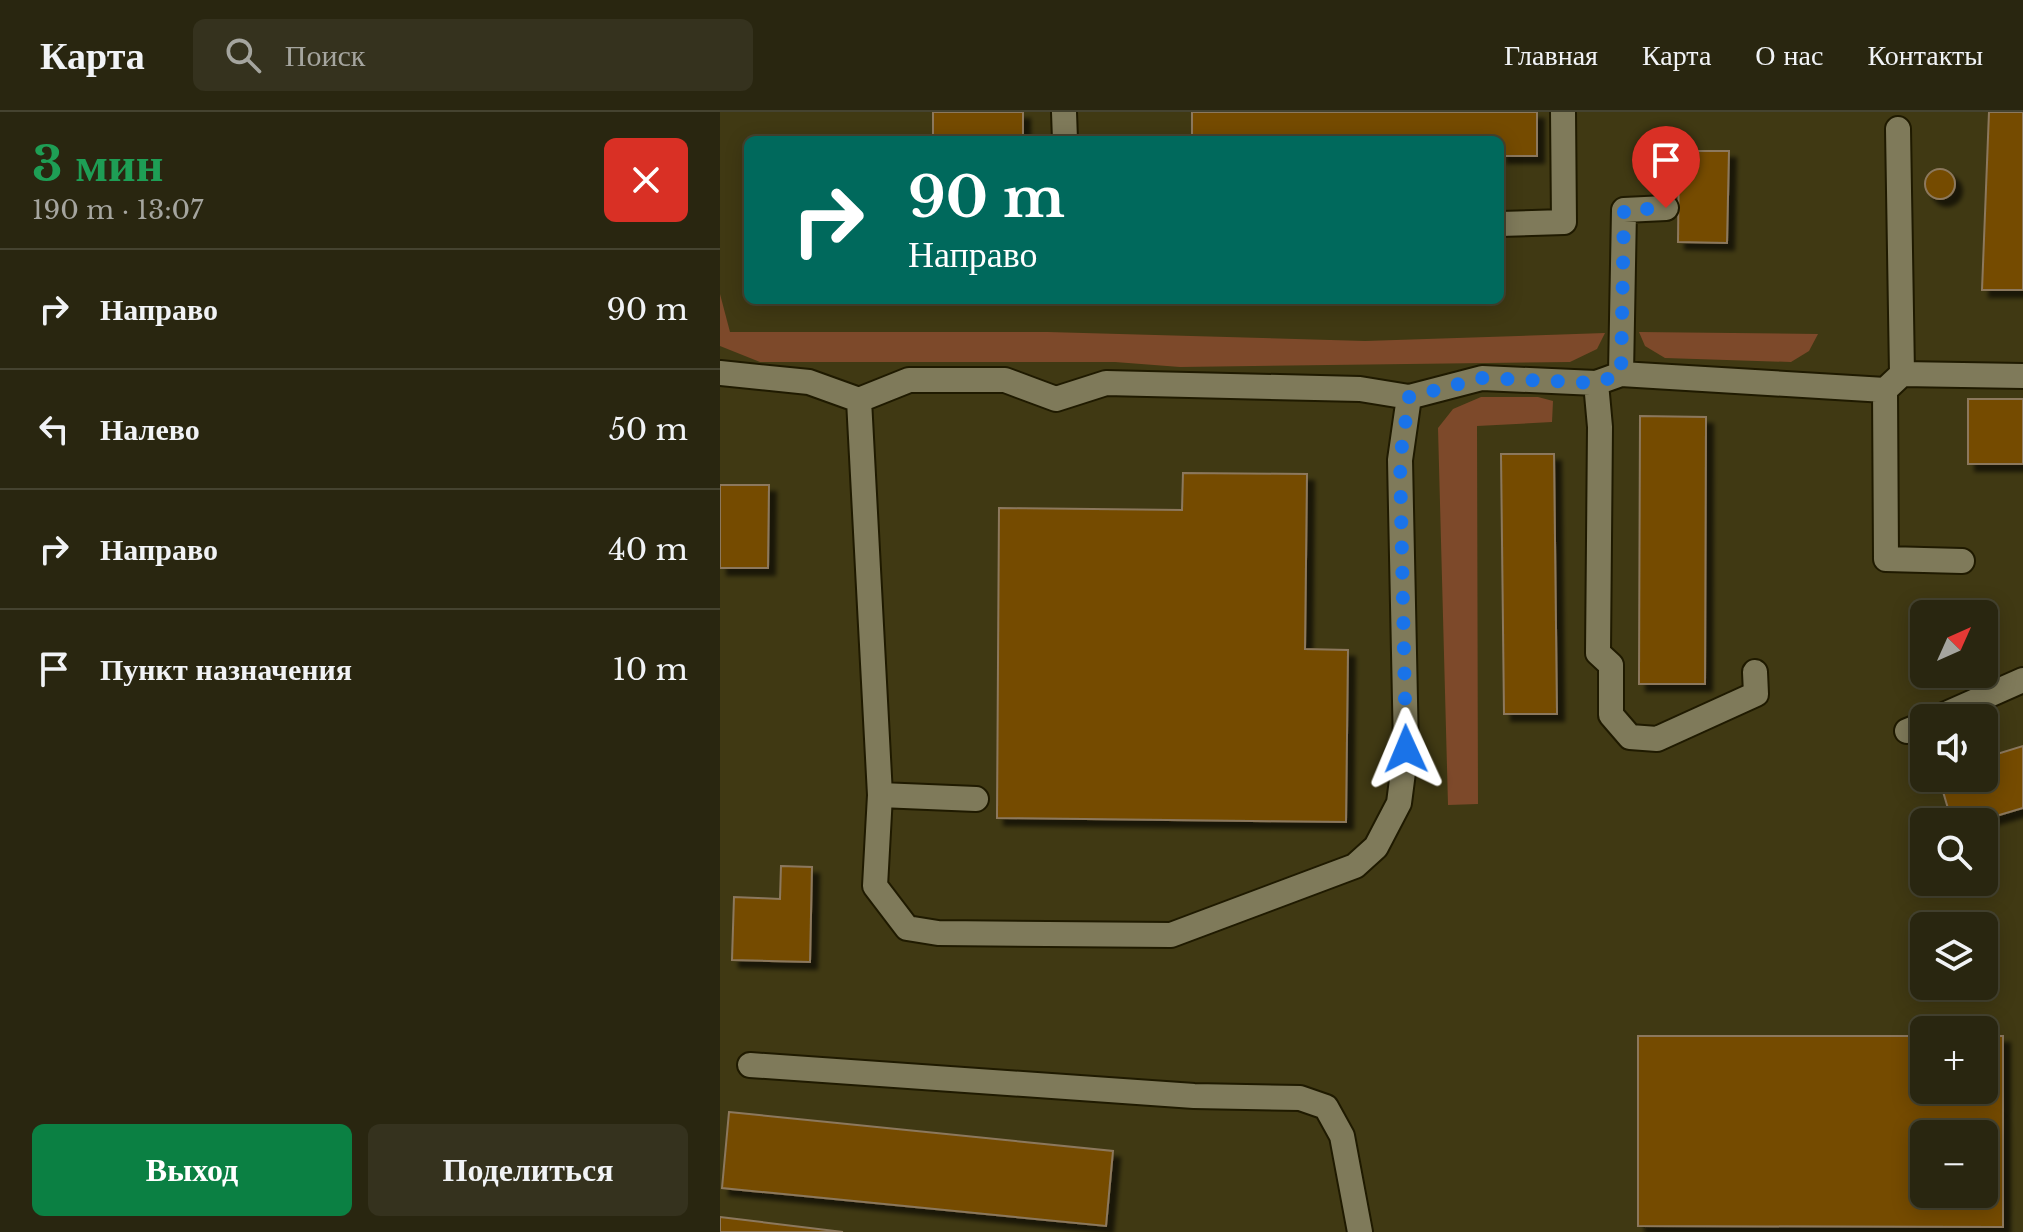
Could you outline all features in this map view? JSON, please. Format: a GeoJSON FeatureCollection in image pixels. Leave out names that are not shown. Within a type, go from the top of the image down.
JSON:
{"type":"FeatureCollection","features":[{"type":"Feature","properties":{"kind":"lane"},"geometry":{"type":"LineString","coordinates":[[1064,112],[1065,136]]}},
{"type":"Feature","properties":{"kind":"lane"},"geometry":{"type":"LineString","coordinates":[[1504,224],[1564,222],[1563,112]]}},
{"type":"Feature","properties":{"kind":"lane"},"geometry":{"type":"LineString","coordinates":[[1898,129],[1894,382],[1886,559],[1962,561]]}},
{"type":"Feature","properties":{"kind":"lane"},"geometry":{"type":"LineString","coordinates":[[1621,374],[1624,210],[1666,208]]}},
{"type":"Feature","properties":{"kind":"lane"},"geometry":{"type":"LineString","coordinates":[[720,373],[809,382],[859,400],[909,380],[1005,380],[1056,399],[1106,383],[1360,389],[1409,397],[1482,378],[1596,383],[1621,374],[1894,382],[2023,376]]}},
{"type":"Feature","properties":{"kind":"lane"},"geometry":{"type":"LineString","coordinates":[[1596,383],[1600,427],[1598,653],[1611,665],[1611,715],[1630,737],[1657,739],[1756,694],[1755,672]]}},
{"type":"Feature","properties":{"kind":"lane"},"geometry":{"type":"LineString","coordinates":[[859,400],[880,795],[875,886],[907,928],[938,933],[1171,935],[1355,866],[1376,847],[1399,803],[1406,749],[1400,460],[1409,397]]}},
{"type":"Feature","properties":{"kind":"lane"},"geometry":{"type":"LineString","coordinates":[[1969,704],[2023,680]]}},
{"type":"Feature","properties":{"kind":"lane"},"geometry":{"type":"LineString","coordinates":[[880,795],[976,799]]}},
{"type":"Feature","properties":{"kind":"lane"},"geometry":{"type":"LineString","coordinates":[[750,1065],[1194,1096],[1300,1098],[1326,1107],[1342,1136],[1360,1232]]}},
{"type":"Feature","properties":{"kind":"shaded area"},"geometry":{"type":"Polygon","coordinates":[[[720,112],[2023,112],[2023,1232],[720,1232],[720,112]]]}},
{"type":"Feature","properties":{"kind":"shaded area"},"geometry":{"type":"Polygon","coordinates":[[[720,294],[730,332],[1048,332],[1365,341],[1605,333],[1597,349],[1570,362],[1180,367],[1115,362],[760,362],[720,346],[720,294]]]}},
{"type":"Feature","properties":{"kind":"shaded area"},"geometry":{"type":"Polygon","coordinates":[[[1639,332],[1818,334],[1809,351],[1791,362],[1665,358],[1645,346],[1639,332]]]}},
{"type":"Feature","properties":{"kind":"shaded area"},"geometry":{"type":"Polygon","coordinates":[[[1481,397],[1538,397],[1553,401],[1552,422],[1477,426],[1478,804],[1448,805],[1438,428],[1453,409],[1481,397]]]}},
{"type":"Feature","properties":{"kind":"building"},"geometry":{"type":"Polygon","coordinates":[[[933,112],[1023,112],[1023,136],[933,136],[933,112]]]}},
{"type":"Feature","properties":{"kind":"building"},"geometry":{"type":"Polygon","coordinates":[[[1192,112],[1537,112],[1537,156],[1504,156],[1504,136],[1192,136],[1192,112]]]}},
{"type":"Feature","properties":{"kind":"building"},"geometry":{"type":"Polygon","coordinates":[[[1989,112],[2023,112],[2023,290],[1982,290],[1989,112]]]}},
{"type":"Feature","properties":{"kind":"building"},"geometry":{"type":"Polygon","coordinates":[[[1679,151],[1729,151],[1727,243],[1678,242],[1679,151]]]}},
{"type":"Feature","properties":{"kind":"building"},"geometry":{"type":"Polygon","coordinates":[[[1940,169],[1951,173],[1955,184],[1951,195],[1940,199],[1929,195],[1925,184],[1929,173],[1940,169]]]}},
{"type":"Feature","properties":{"kind":"building"},"geometry":{"type":"Polygon","coordinates":[[[1968,399],[2023,399],[2023,464],[1968,464],[1968,399]]]}},
{"type":"Feature","properties":{"kind":"building"},"geometry":{"type":"Polygon","coordinates":[[[1640,416],[1706,417],[1705,684],[1639,684],[1640,416]]]}},
{"type":"Feature","properties":{"kind":"building"},"geometry":{"type":"Polygon","coordinates":[[[1501,454],[1554,454],[1557,714],[1504,714],[1501,454]]]}},
{"type":"Feature","properties":{"kind":"building"},"geometry":{"type":"Polygon","coordinates":[[[1183,473],[1307,474],[1305,649],[1348,650],[1346,822],[997,818],[999,508],[1182,510],[1183,473]]]}},
{"type":"Feature","properties":{"kind":"building"},"geometry":{"type":"Polygon","coordinates":[[[720,485],[769,485],[768,568],[720,568],[720,485]]]}},
{"type":"Feature","properties":{"kind":"building"},"geometry":{"type":"Polygon","coordinates":[[[2023,746],[2023,808],[1998,815],[1998,808],[1948,808],[1943,792],[1998,792],[1998,754],[2023,746]]]}},
{"type":"Feature","properties":{"kind":"building"},"geometry":{"type":"Polygon","coordinates":[[[781,866],[812,867],[810,962],[732,960],[734,897],[780,899],[781,866]]]}},
{"type":"Feature","properties":{"kind":"building"},"geometry":{"type":"Polygon","coordinates":[[[1638,1036],[1910,1036],[1910,1104],[1998,1104],[1998,1036],[2003,1036],[2003,1227],[1638,1226],[1638,1036]]]}},
{"type":"Feature","properties":{"kind":"building"},"geometry":{"type":"Polygon","coordinates":[[[729,1112],[1113,1151],[1106,1226],[722,1188],[729,1112]]]}},
{"type":"Feature","properties":{"kind":"building"},"geometry":{"type":"Polygon","coordinates":[[[720,1217],[843,1232],[720,1232],[720,1217]]]}},
{"type":"Feature","properties":{"kind":"route"},"geometry":{"type":"LineString","coordinates":[[1406,749],[1400,460],[1409,397],[1482,378],[1596,383],[1621,374],[1624,210],[1666,208]]}}]}
